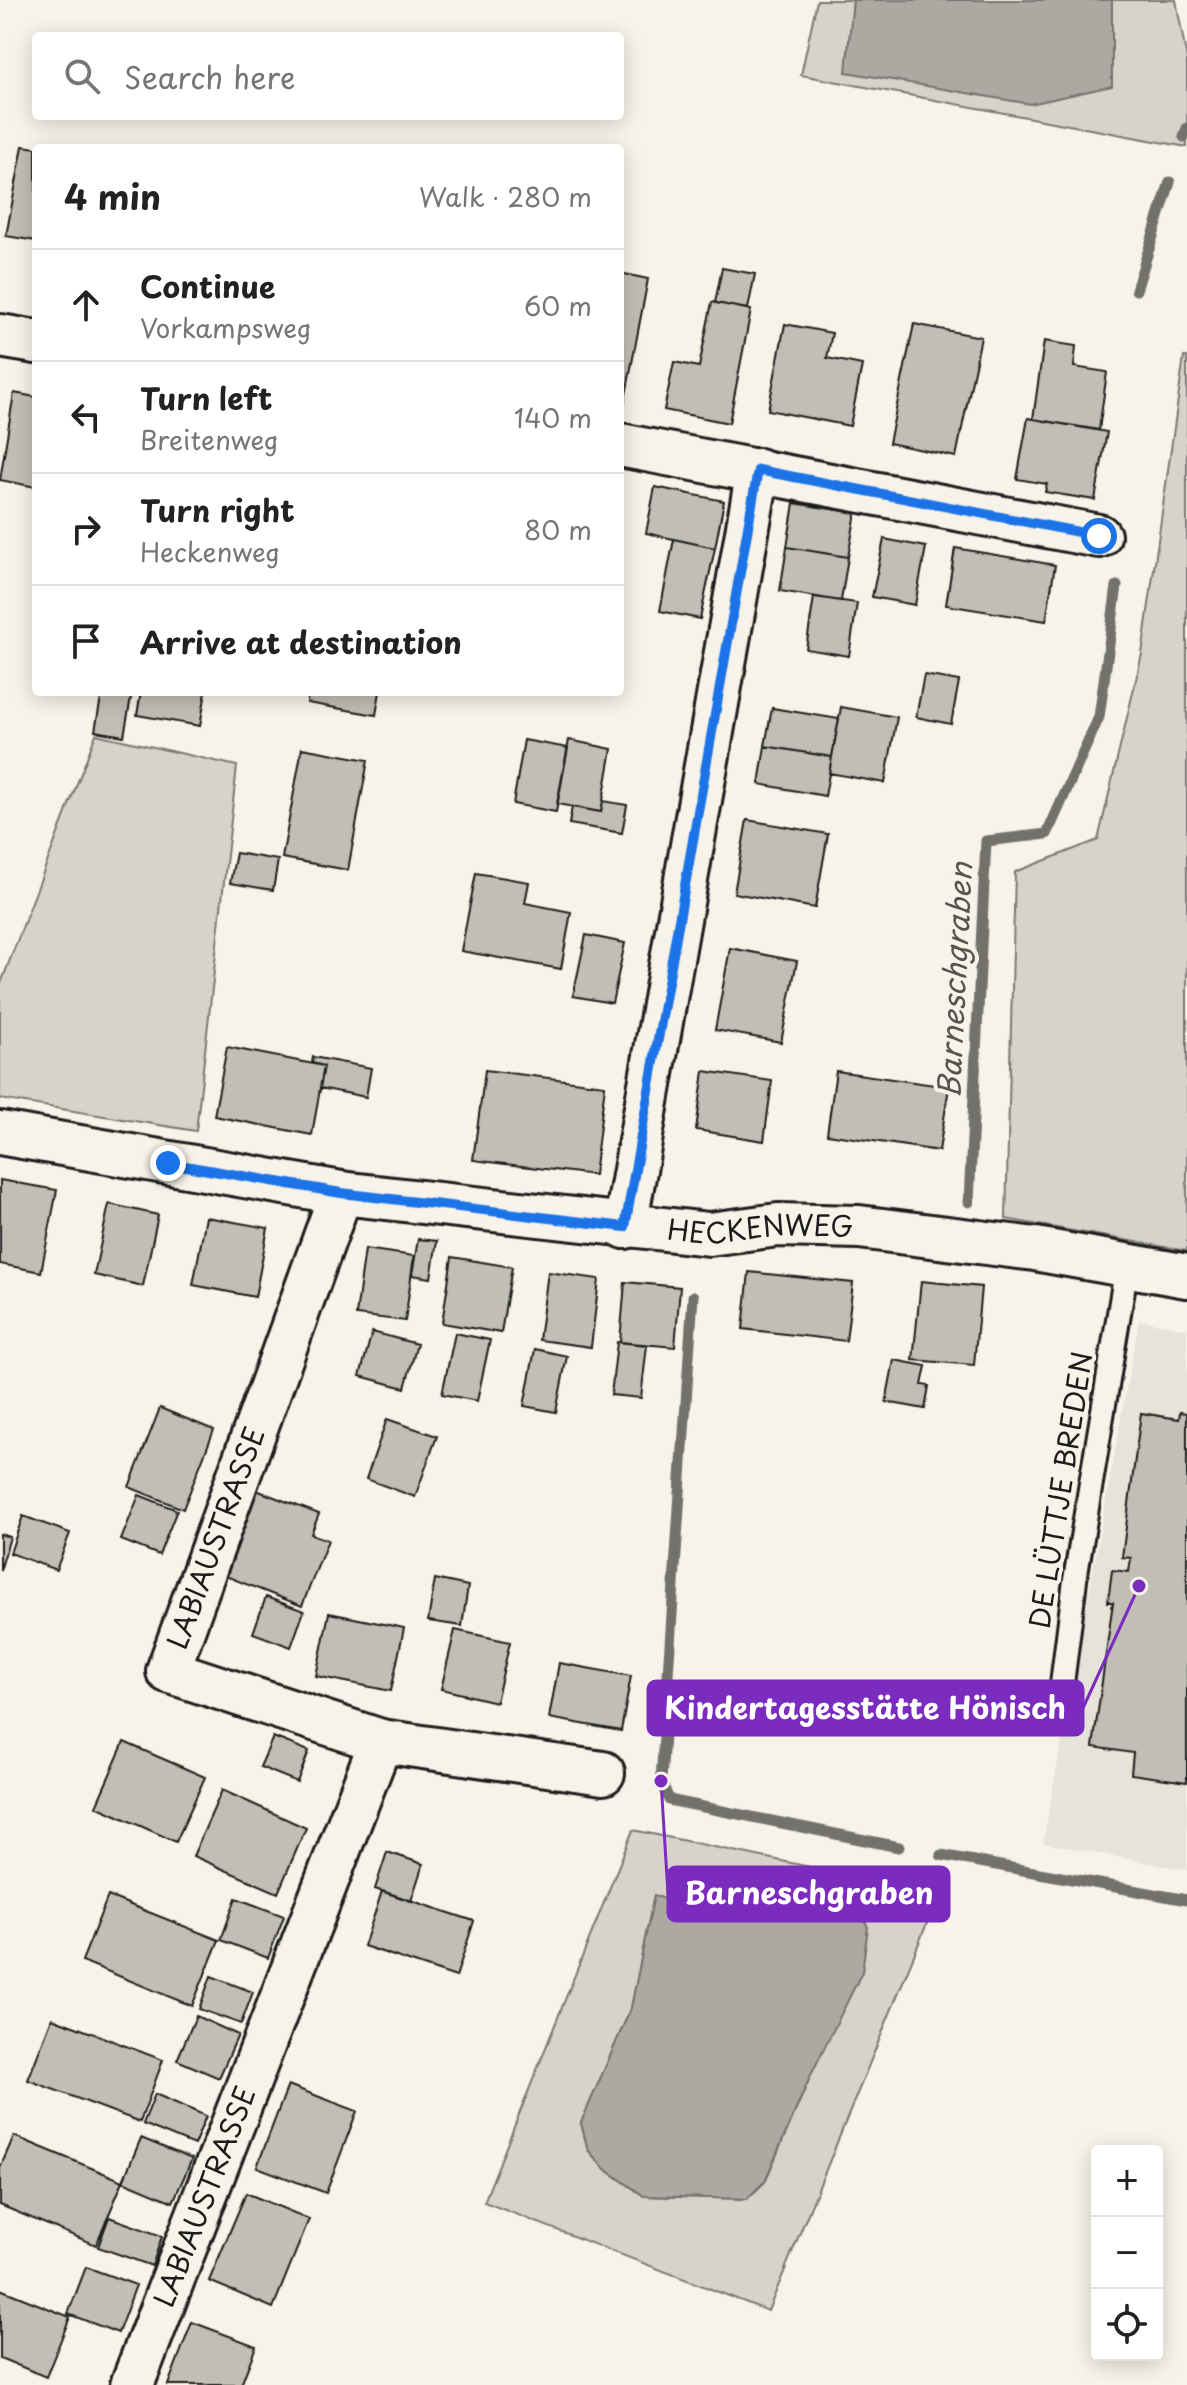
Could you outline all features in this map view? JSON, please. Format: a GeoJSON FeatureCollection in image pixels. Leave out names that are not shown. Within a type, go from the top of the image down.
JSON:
{"type":"FeatureCollection","features":[{"type":"Feature","properties":{"kind":"street"},"geometry":{"type":"LineString","coordinates":[[0,336],[32,341]]}},
{"type":"Feature","properties":{"kind":"street"},"geometry":{"type":"LineString","coordinates":[[624,446],[1099,536]]}},
{"type":"Feature","properties":{"kind":"street"},"geometry":{"type":"LineString","coordinates":[[625,1227],[758,470]]}},
{"type":"Feature","properties":{"kind":"street","name":"HECKENWEG"},"geometry":{"type":"LineString","coordinates":[[0,1133],[341,1193],[709,1234],[778,1225],[859,1227],[1035,1249],[1187,1276]]}},
{"type":"Feature","properties":{"kind":"street","name":"LABIAUSTRASSE"},"geometry":{"type":"LineString","coordinates":[[341,1193],[168,1671],[381,1741],[603,1773]]}},
{"type":"Feature","properties":{"kind":"street","name":"LABIAUSTRASSE"},"geometry":{"type":"LineString","coordinates":[[132,2385],[381,1741]]}},
{"type":"Feature","properties":{"kind":"lane","name":"DE LÜTTJE BREDEN"},"geometry":{"type":"LineString","coordinates":[[1057,1724],[1075,1580],[1127,1265]]}},
{"type":"Feature","properties":{"kind":"shaded area"},"geometry":{"type":"Polygon","coordinates":[[[817,0],[853,0],[847,72],[1111,86],[1112,0],[1176,0],[1187,60],[1187,147],[801,75],[817,0]]]}},
{"type":"Feature","properties":{"kind":"shaded area"},"geometry":{"type":"Polygon","coordinates":[[[853,0],[1112,0],[1112,86],[1030,104],[846,72],[853,0]]]}},
{"type":"Feature","properties":{"kind":"shaded area"},"geometry":{"type":"Polygon","coordinates":[[[1184,357],[1187,357],[1187,1251],[1006,1219],[1015,872],[1098,840],[1142,654],[1184,357]]]}},
{"type":"Feature","properties":{"kind":"shaded area"},"geometry":{"type":"Polygon","coordinates":[[[96,734],[237,766],[196,1131],[0,1099],[0,986],[96,734]]]}},
{"type":"Feature","properties":{"kind":"shaded area"},"geometry":{"type":"Polygon","coordinates":[[[1139,1320],[1187,1329],[1187,1870],[1043,1843],[1139,1320]]]}},
{"type":"Feature","properties":{"kind":"shaded area"},"geometry":{"type":"Polygon","coordinates":[[[633,1830],[939,1894],[768,2311],[484,2202],[633,1830]],[[654,1895],[631,2008],[581,2123],[588,2150],[604,2168],[644,2196],[747,2199],[765,2182],[810,2077],[705,1915],[654,1895]]]}},
{"type":"Feature","properties":{"kind":"shaded area"},"geometry":{"type":"Polygon","coordinates":[[[770,1879],[854,1899],[868,1927],[862,1972],[810,2077],[765,2181],[747,2199],[644,2196],[604,2168],[588,2150],[581,2123],[631,2008],[654,1895],[705,1915],[770,1879]]]}},
{"type":"Feature","properties":{"kind":"building"},"geometry":{"type":"Polygon","coordinates":[[[23,146],[32,147],[32,240],[6,236],[23,146]]]}},
{"type":"Feature","properties":{"kind":"building"},"geometry":{"type":"Polygon","coordinates":[[[722,268],[755,274],[748,309],[715,303],[722,268]]]}},
{"type":"Feature","properties":{"kind":"building"},"geometry":{"type":"Polygon","coordinates":[[[624,274],[648,279],[624,405],[624,274]]]}},
{"type":"Feature","properties":{"kind":"building"},"geometry":{"type":"Polygon","coordinates":[[[712,302],[751,310],[729,423],[664,410],[674,362],[699,367],[712,302]]]}},
{"type":"Feature","properties":{"kind":"building"},"geometry":{"type":"Polygon","coordinates":[[[785,324],[832,333],[827,358],[862,365],[850,426],[768,410],[785,324]]]}},
{"type":"Feature","properties":{"kind":"building"},"geometry":{"type":"Polygon","coordinates":[[[914,324],[981,337],[956,457],[889,443],[914,324]]]}},
{"type":"Feature","properties":{"kind":"building"},"geometry":{"type":"Polygon","coordinates":[[[1044,341],[1076,346],[1074,367],[1107,372],[1099,430],[1033,419],[1044,341]]]}},
{"type":"Feature","properties":{"kind":"building"},"geometry":{"type":"Polygon","coordinates":[[[14,393],[32,396],[32,486],[0,480],[14,393]]]}},
{"type":"Feature","properties":{"kind":"building"},"geometry":{"type":"Polygon","coordinates":[[[1028,418],[1107,432],[1095,500],[1045,492],[1047,484],[1017,479],[1028,418]]]}},
{"type":"Feature","properties":{"kind":"building"},"geometry":{"type":"Polygon","coordinates":[[[655,487],[724,501],[715,548],[646,533],[655,487]]]}},
{"type":"Feature","properties":{"kind":"building"},"geometry":{"type":"Polygon","coordinates":[[[794,503],[856,513],[848,557],[787,547],[794,503]]]}},
{"type":"Feature","properties":{"kind":"building"},"geometry":{"type":"Polygon","coordinates":[[[674,539],[715,548],[700,619],[660,611],[674,539]]]}},
{"type":"Feature","properties":{"kind":"building"},"geometry":{"type":"Polygon","coordinates":[[[884,539],[926,547],[915,605],[872,597],[884,539]]]}},
{"type":"Feature","properties":{"kind":"building"},"geometry":{"type":"Polygon","coordinates":[[[787,547],[848,557],[841,601],[780,591],[787,547]]]}},
{"type":"Feature","properties":{"kind":"building"},"geometry":{"type":"Polygon","coordinates":[[[955,548],[1055,565],[1046,621],[946,605],[955,548]]]}},
{"type":"Feature","properties":{"kind":"building"},"geometry":{"type":"Polygon","coordinates":[[[814,597],[857,603],[849,656],[806,649],[814,597]]]}},
{"type":"Feature","properties":{"kind":"building"},"geometry":{"type":"Polygon","coordinates":[[[924,675],[959,681],[951,724],[916,717],[924,675]]]}},
{"type":"Feature","properties":{"kind":"building"},"geometry":{"type":"Polygon","coordinates":[[[101,696],[131,696],[124,736],[95,731],[101,696]]]}},
{"type":"Feature","properties":{"kind":"building"},"geometry":{"type":"Polygon","coordinates":[[[140,696],[205,696],[200,726],[137,715],[140,696]]]}},
{"type":"Feature","properties":{"kind":"building"},"geometry":{"type":"Polygon","coordinates":[[[308,696],[379,696],[376,715],[307,703],[308,696]]]}},
{"type":"Feature","properties":{"kind":"building"},"geometry":{"type":"Polygon","coordinates":[[[841,707],[897,717],[885,783],[829,773],[841,707]]]}},
{"type":"Feature","properties":{"kind":"building"},"geometry":{"type":"Polygon","coordinates":[[[772,708],[839,719],[832,757],[765,746],[772,708]]]}},
{"type":"Feature","properties":{"kind":"building"},"geometry":{"type":"Polygon","coordinates":[[[524,740],[568,748],[556,812],[513,804],[524,740]]]}},
{"type":"Feature","properties":{"kind":"building"},"geometry":{"type":"Polygon","coordinates":[[[569,740],[612,749],[601,812],[557,804],[569,740]]]}},
{"type":"Feature","properties":{"kind":"building"},"geometry":{"type":"Polygon","coordinates":[[[765,746],[832,757],[825,796],[759,784],[765,746]]]}},
{"type":"Feature","properties":{"kind":"building"},"geometry":{"type":"Polygon","coordinates":[[[302,748],[368,760],[348,870],[282,858],[302,748]]]}},
{"type":"Feature","properties":{"kind":"building"},"geometry":{"type":"Polygon","coordinates":[[[603,801],[627,805],[622,833],[569,824],[572,807],[601,812],[603,801]]]}},
{"type":"Feature","properties":{"kind":"building"},"geometry":{"type":"Polygon","coordinates":[[[747,820],[828,834],[815,908],[734,893],[747,820]]]}},
{"type":"Feature","properties":{"kind":"building"},"geometry":{"type":"Polygon","coordinates":[[[236,853],[278,860],[273,890],[230,883],[236,853]]]}},
{"type":"Feature","properties":{"kind":"building"},"geometry":{"type":"Polygon","coordinates":[[[476,873],[529,882],[525,903],[571,912],[561,969],[461,951],[476,873]]]}},
{"type":"Feature","properties":{"kind":"building"},"geometry":{"type":"Polygon","coordinates":[[[586,935],[625,943],[612,1003],[573,996],[586,935]]]}},
{"type":"Feature","properties":{"kind":"building"},"geometry":{"type":"Polygon","coordinates":[[[730,948],[797,961],[781,1042],[715,1030],[730,948]]]}},
{"type":"Feature","properties":{"kind":"building"},"geometry":{"type":"Polygon","coordinates":[[[227,1047],[324,1066],[312,1135],[214,1116],[227,1047]]]}},
{"type":"Feature","properties":{"kind":"building"},"geometry":{"type":"Polygon","coordinates":[[[313,1057],[371,1068],[366,1097],[320,1088],[324,1066],[312,1063],[313,1057]]]}},
{"type":"Feature","properties":{"kind":"building"},"geometry":{"type":"Polygon","coordinates":[[[485,1070],[605,1085],[594,1175],[473,1160],[485,1070]]]}},
{"type":"Feature","properties":{"kind":"building"},"geometry":{"type":"Polygon","coordinates":[[[704,1071],[772,1081],[764,1141],[696,1130],[704,1071]]]}},
{"type":"Feature","properties":{"kind":"building"},"geometry":{"type":"Polygon","coordinates":[[[836,1071],[949,1087],[939,1151],[827,1134],[836,1071]]]}},
{"type":"Feature","properties":{"kind":"building"},"geometry":{"type":"Polygon","coordinates":[[[0,1180],[57,1190],[41,1272],[0,1264],[0,1180]]]}},
{"type":"Feature","properties":{"kind":"building"},"geometry":{"type":"Polygon","coordinates":[[[109,1204],[158,1215],[143,1286],[94,1275],[109,1204]]]}},
{"type":"Feature","properties":{"kind":"building"},"geometry":{"type":"Polygon","coordinates":[[[206,1217],[268,1228],[255,1297],[193,1285],[206,1217]]]}},
{"type":"Feature","properties":{"kind":"building"},"geometry":{"type":"Polygon","coordinates":[[[418,1239],[437,1241],[431,1278],[412,1275],[418,1239]]]}},
{"type":"Feature","properties":{"kind":"building"},"geometry":{"type":"Polygon","coordinates":[[[365,1249],[414,1256],[405,1321],[356,1315],[365,1249]]]}},
{"type":"Feature","properties":{"kind":"building"},"geometry":{"type":"Polygon","coordinates":[[[452,1257],[512,1267],[501,1333],[442,1323],[452,1257]]]}},
{"type":"Feature","properties":{"kind":"building"},"geometry":{"type":"Polygon","coordinates":[[[548,1272],[599,1279],[591,1347],[539,1340],[548,1272]]]}},
{"type":"Feature","properties":{"kind":"building"},"geometry":{"type":"Polygon","coordinates":[[[749,1272],[853,1283],[846,1341],[743,1329],[749,1272]]]}},
{"type":"Feature","properties":{"kind":"building"},"geometry":{"type":"Polygon","coordinates":[[[921,1281],[981,1287],[974,1365],[913,1360],[921,1281]]]}},
{"type":"Feature","properties":{"kind":"building"},"geometry":{"type":"Polygon","coordinates":[[[625,1282],[680,1287],[675,1347],[620,1342],[625,1282]]]}},
{"type":"Feature","properties":{"kind":"building"},"geometry":{"type":"Polygon","coordinates":[[[372,1332],[417,1344],[405,1388],[360,1376],[372,1332]]]}},
{"type":"Feature","properties":{"kind":"building"},"geometry":{"type":"Polygon","coordinates":[[[455,1333],[490,1340],[477,1401],[442,1394],[455,1333]]]}},
{"type":"Feature","properties":{"kind":"building"},"geometry":{"type":"Polygon","coordinates":[[[617,1342],[647,1345],[641,1398],[611,1395],[617,1342]]]}},
{"type":"Feature","properties":{"kind":"building"},"geometry":{"type":"Polygon","coordinates":[[[535,1349],[567,1356],[556,1412],[524,1406],[535,1349]]]}},
{"type":"Feature","properties":{"kind":"building"},"geometry":{"type":"Polygon","coordinates":[[[894,1360],[926,1366],[922,1385],[929,1386],[925,1409],[886,1402],[894,1360]]]}},
{"type":"Feature","properties":{"kind":"building"},"geometry":{"type":"Polygon","coordinates":[[[160,1408],[214,1430],[183,1509],[129,1487],[160,1408]]]}},
{"type":"Feature","properties":{"kind":"building"},"geometry":{"type":"Polygon","coordinates":[[[1180,1412],[1187,1413],[1187,1782],[1131,1774],[1133,1753],[1093,1747],[1113,1602],[1108,1602],[1112,1570],[1129,1572],[1131,1558],[1122,1557],[1141,1413],[1179,1419],[1180,1412]]]}},
{"type":"Feature","properties":{"kind":"building"},"geometry":{"type":"Polygon","coordinates":[[[387,1419],[437,1436],[415,1497],[366,1479],[387,1419]]]}},
{"type":"Feature","properties":{"kind":"building"},"geometry":{"type":"Polygon","coordinates":[[[251,1488],[319,1514],[311,1534],[328,1540],[302,1606],[218,1573],[251,1488]]]}},
{"type":"Feature","properties":{"kind":"building"},"geometry":{"type":"Polygon","coordinates":[[[139,1495],[177,1510],[159,1555],[121,1540],[139,1495]]]}},
{"type":"Feature","properties":{"kind":"building"},"geometry":{"type":"Polygon","coordinates":[[[23,1516],[70,1533],[56,1570],[10,1553],[23,1516]]]}},
{"type":"Feature","properties":{"kind":"building"},"geometry":{"type":"Polygon","coordinates":[[[0,1534],[10,1537],[0,1571],[0,1534]]]}},
{"type":"Feature","properties":{"kind":"building"},"geometry":{"type":"Polygon","coordinates":[[[435,1579],[468,1586],[462,1626],[428,1621],[435,1579]]]}},
{"type":"Feature","properties":{"kind":"building"},"geometry":{"type":"Polygon","coordinates":[[[266,1597],[304,1611],[291,1647],[253,1633],[266,1597]]]}},
{"type":"Feature","properties":{"kind":"building"},"geometry":{"type":"Polygon","coordinates":[[[329,1613],[404,1628],[391,1691],[316,1676],[329,1613]]]}},
{"type":"Feature","properties":{"kind":"building"},"geometry":{"type":"Polygon","coordinates":[[[455,1630],[510,1642],[496,1702],[441,1689],[455,1630]]]}},
{"type":"Feature","properties":{"kind":"building"},"geometry":{"type":"Polygon","coordinates":[[[559,1663],[631,1676],[621,1731],[549,1718],[559,1663]]]}},
{"type":"Feature","properties":{"kind":"building"},"geometry":{"type":"Polygon","coordinates":[[[273,1737],[309,1751],[297,1782],[260,1767],[273,1737]]]}},
{"type":"Feature","properties":{"kind":"building"},"geometry":{"type":"Polygon","coordinates":[[[124,1742],[205,1777],[176,1842],[96,1806],[124,1742]]]}},
{"type":"Feature","properties":{"kind":"building"},"geometry":{"type":"Polygon","coordinates":[[[222,1790],[306,1828],[278,1893],[193,1856],[222,1790]]]}},
{"type":"Feature","properties":{"kind":"building"},"geometry":{"type":"Polygon","coordinates":[[[387,1852],[423,1864],[411,1901],[375,1889],[387,1852]]]}},
{"type":"Feature","properties":{"kind":"building"},"geometry":{"type":"Polygon","coordinates":[[[382,1891],[474,1921],[456,1977],[364,1946],[382,1891]]]}},
{"type":"Feature","properties":{"kind":"building"},"geometry":{"type":"Polygon","coordinates":[[[108,1896],[219,1940],[192,2006],[82,1961],[108,1896]]]}},
{"type":"Feature","properties":{"kind":"building"},"geometry":{"type":"Polygon","coordinates":[[[236,1898],[284,1916],[268,1958],[221,1940],[236,1898]]]}},
{"type":"Feature","properties":{"kind":"building"},"geometry":{"type":"Polygon","coordinates":[[[211,1976],[253,1992],[241,2024],[199,2009],[211,1976]]]}},
{"type":"Feature","properties":{"kind":"building"},"geometry":{"type":"Polygon","coordinates":[[[196,2016],[238,2035],[219,2078],[177,2060],[196,2016]]]}},
{"type":"Feature","properties":{"kind":"building"},"geometry":{"type":"Polygon","coordinates":[[[52,2018],[163,2060],[140,2122],[28,2080],[52,2018]]]}},
{"type":"Feature","properties":{"kind":"building"},"geometry":{"type":"Polygon","coordinates":[[[288,2085],[357,2111],[326,2193],[257,2167],[288,2085]]]}},
{"type":"Feature","properties":{"kind":"building"},"geometry":{"type":"Polygon","coordinates":[[[155,2094],[206,2116],[194,2145],[143,2124],[155,2094]]]}},
{"type":"Feature","properties":{"kind":"building"},"geometry":{"type":"Polygon","coordinates":[[[14,2136],[123,2181],[96,2245],[0,2205],[0,2168],[14,2136]]]}},
{"type":"Feature","properties":{"kind":"building"},"geometry":{"type":"Polygon","coordinates":[[[141,2138],[192,2159],[173,2202],[123,2181],[141,2138]]]}},
{"type":"Feature","properties":{"kind":"building"},"geometry":{"type":"Polygon","coordinates":[[[246,2193],[309,2219],[273,2308],[209,2281],[246,2193]]]}},
{"type":"Feature","properties":{"kind":"building"},"geometry":{"type":"Polygon","coordinates":[[[109,2217],[162,2236],[152,2266],[98,2247],[109,2217]]]}},
{"type":"Feature","properties":{"kind":"building"},"geometry":{"type":"Polygon","coordinates":[[[86,2267],[136,2285],[118,2333],[68,2314],[86,2267]]]}},
{"type":"Feature","properties":{"kind":"building"},"geometry":{"type":"Polygon","coordinates":[[[0,2289],[70,2317],[46,2377],[0,2358],[0,2289]]]}},
{"type":"Feature","properties":{"kind":"building"},"geometry":{"type":"Polygon","coordinates":[[[192,2322],[256,2346],[241,2385],[168,2385],[192,2322]]]}},
{"type":"Feature","properties":{"kind":"waterway","name":"Barneschgraben"},"geometry":{"type":"LineString","coordinates":[[1184,137],[1187,128]]}},
{"type":"Feature","properties":{"kind":"waterway","name":"Barneschgraben"},"geometry":{"type":"LineString","coordinates":[[1136,290],[1170,182]]}},
{"type":"Feature","properties":{"kind":"waterway","name":"Barneschgraben"},"geometry":{"type":"LineString","coordinates":[[969,1202],[986,841],[1047,834],[1099,717],[1117,586]]}},
{"type":"Feature","properties":{"kind":"waterway","name":"Barneschgraben"},"geometry":{"type":"LineString","coordinates":[[693,1296],[661,1781],[669,1800],[899,1847]]}},
{"type":"Feature","properties":{"kind":"waterway","name":"Barneschgraben"},"geometry":{"type":"LineString","coordinates":[[941,1855],[1187,1900]]}},
{"type":"Feature","properties":{"kind":"place","name":"Kindertagesstätte Hönisch"},"geometry":{"type":"Point","coordinates":[1139,1586]}},
{"type":"Feature","properties":{"kind":"place","name":"Barneschgraben"},"geometry":{"type":"Point","coordinates":[661,1781]}},
{"type":"Feature","properties":{"kind":"route"},"geometry":{"type":"LineString","coordinates":[[168,1163],[341,1193],[625,1227],[758,470],[1099,536]]}}]}
